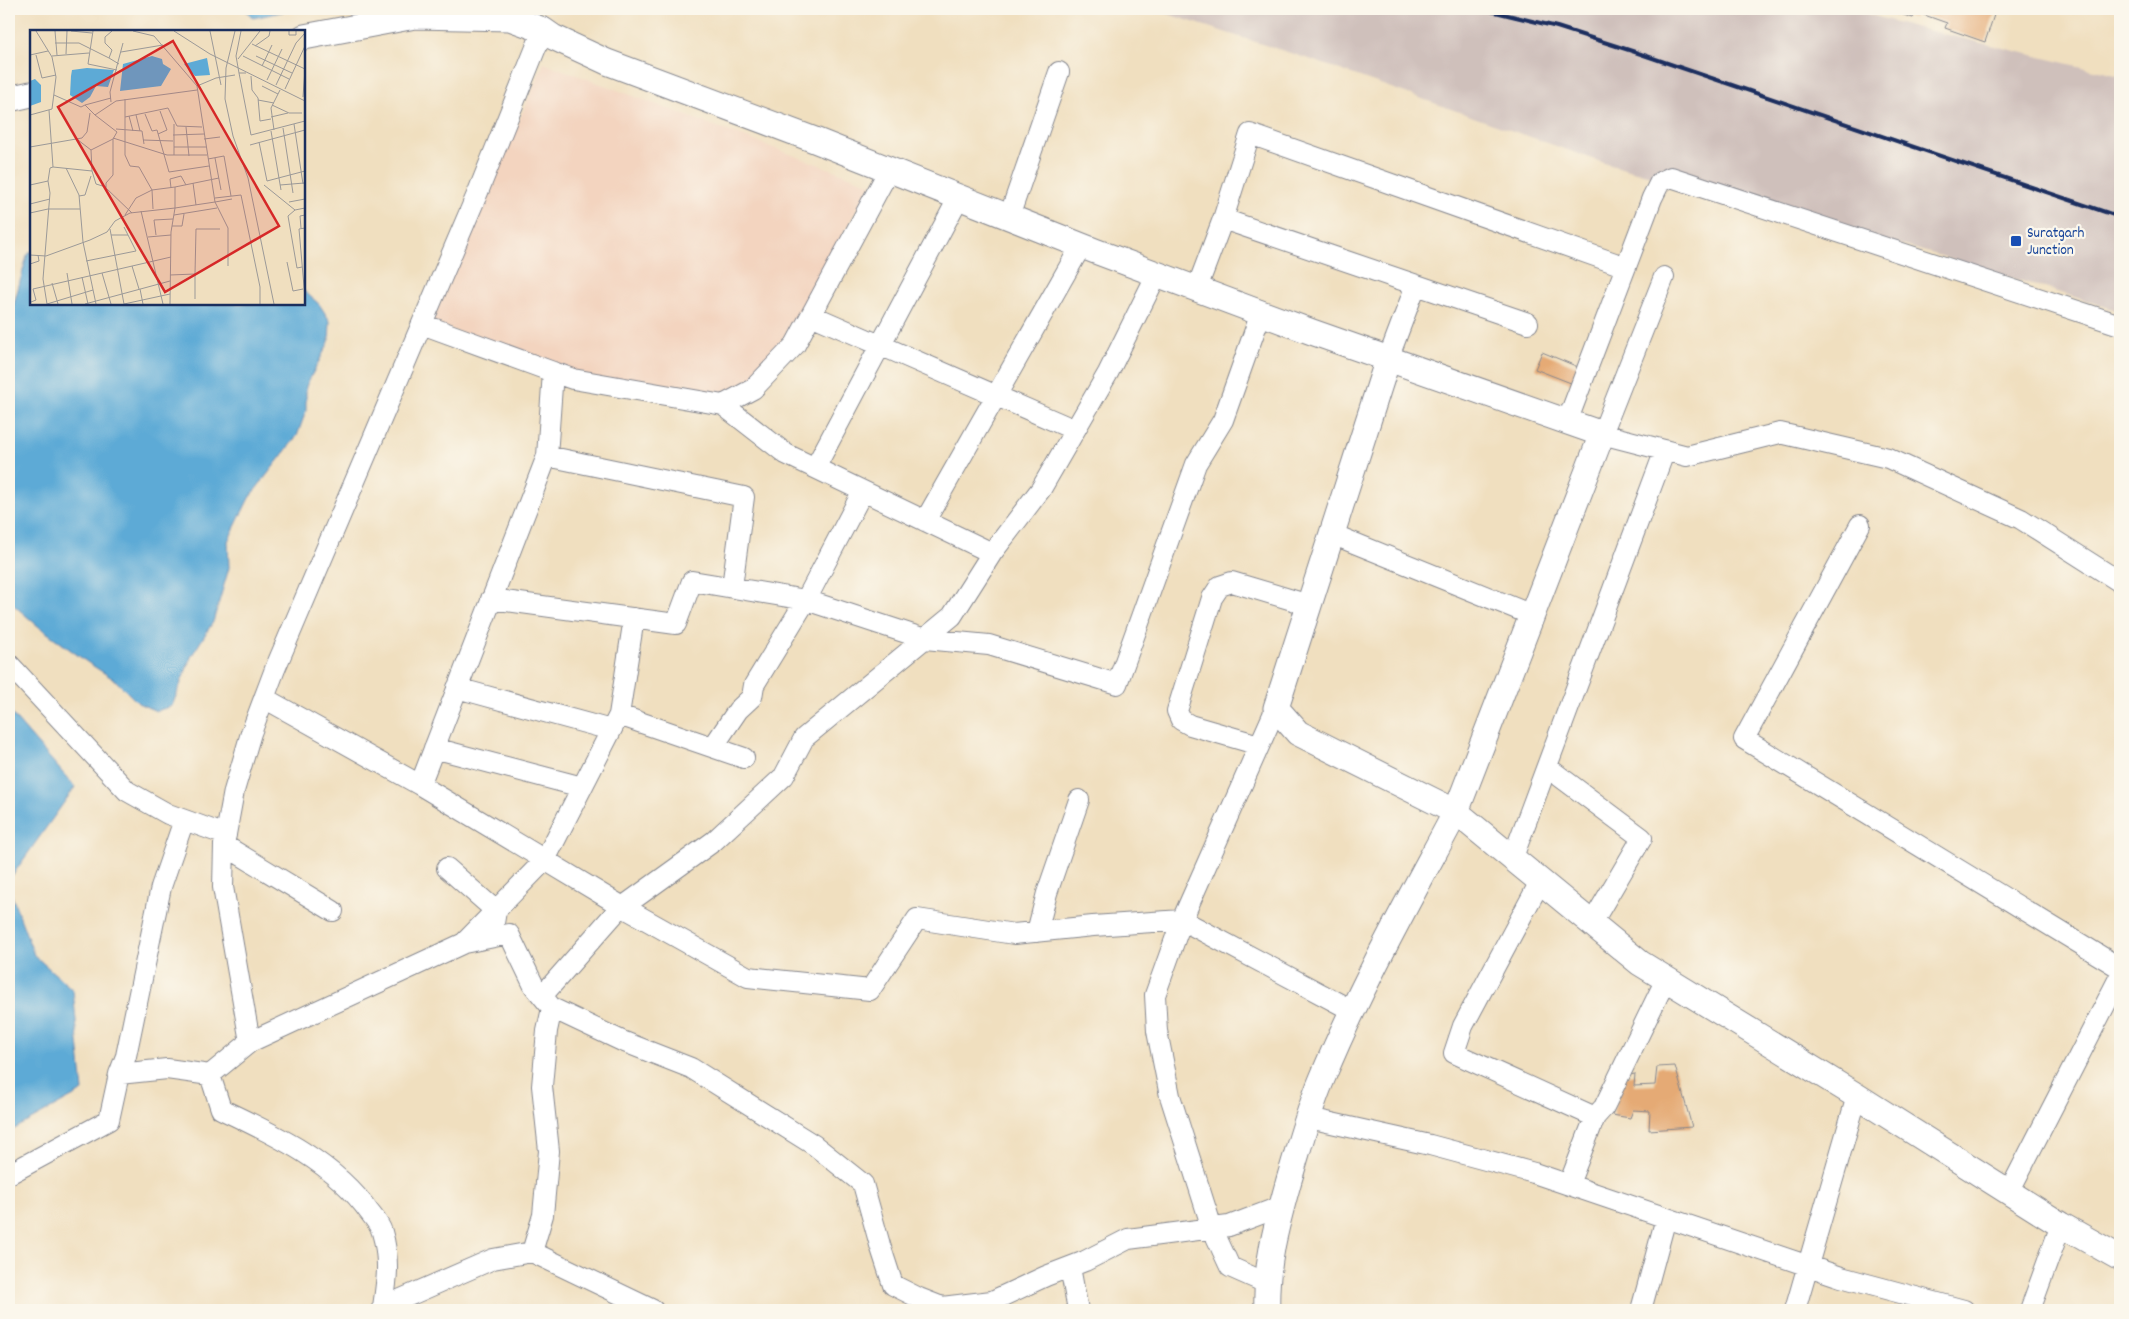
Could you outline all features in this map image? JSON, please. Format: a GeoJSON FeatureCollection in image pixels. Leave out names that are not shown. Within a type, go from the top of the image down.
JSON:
{"type":"FeatureCollection","features":[{"type":"Feature","properties":{"kind":"street"},"geometry":{"type":"LineString","coordinates":[[305,37],[415,16],[511,13],[553,37],[607,62],[959,197],[1081,246],[1388,359],[1602,434],[1687,456],[1780,434],[1888,458],[2021,519],[2120,582]]}},
{"type":"Feature","properties":{"kind":"street"},"geometry":{"type":"LineString","coordinates":[[250,1042],[223,887],[225,840],[234,791],[264,698],[478,192],[543,30]]}},
{"type":"Feature","properties":{"kind":"street"},"geometry":{"type":"LineString","coordinates":[[1009,217],[1059,72]]}},
{"type":"Feature","properties":{"kind":"street"},"geometry":{"type":"LineString","coordinates":[[9,100],[30,94]]}},
{"type":"Feature","properties":{"kind":"street"},"geometry":{"type":"LineString","coordinates":[[1197,288],[1223,219],[1250,134],[1626,266]]}},
{"type":"Feature","properties":{"kind":"street"},"geometry":{"type":"LineString","coordinates":[[723,405],[753,389],[795,345],[889,170]]}},
{"type":"Feature","properties":{"kind":"street"},"geometry":{"type":"LineString","coordinates":[[1567,422],[1656,190],[1660,182],[1670,177],[2120,325]]}},
{"type":"Feature","properties":{"kind":"street"},"geometry":{"type":"LineString","coordinates":[[814,468],[959,197]]}},
{"type":"Feature","properties":{"kind":"street"},"geometry":{"type":"LineString","coordinates":[[1223,219],[1528,323]]}},
{"type":"Feature","properties":{"kind":"street"},"geometry":{"type":"LineString","coordinates":[[925,521],[1081,246]]}},
{"type":"Feature","properties":{"kind":"street"},"geometry":{"type":"LineString","coordinates":[[532,1252],[543,1214],[549,1151],[542,1086],[548,1031],[547,1002],[623,907],[714,841],[784,776],[804,738],[952,616],[992,553],[1040,489],[1108,373],[1157,274]]}},
{"type":"Feature","properties":{"kind":"street"},"geometry":{"type":"LineString","coordinates":[[1267,1310],[1266,1283],[1275,1228],[1321,1080],[1378,957],[1456,812],[1664,276]]}},
{"type":"Feature","properties":{"kind":"street"},"geometry":{"type":"LineString","coordinates":[[1266,1283],[1230,1268],[1212,1228],[1170,1096],[1157,1030],[1155,995],[1182,920],[1276,708],[1388,359],[1416,285]]}},
{"type":"Feature","properties":{"kind":"street"},"geometry":{"type":"LineString","coordinates":[[491,599],[676,624],[692,581],[806,600],[925,639],[989,645],[1117,684],[1196,464],[1223,420],[1261,313]]}},
{"type":"Feature","properties":{"kind":"street"},"geometry":{"type":"LineString","coordinates":[[811,315],[1075,430]]}},
{"type":"Feature","properties":{"kind":"street"},"geometry":{"type":"LineString","coordinates":[[422,324],[573,380],[723,405],[786,454],[992,553]]}},
{"type":"Feature","properties":{"kind":"street"},"geometry":{"type":"LineString","coordinates":[[420,785],[547,456],[553,372]]}},
{"type":"Feature","properties":{"kind":"street"},"geometry":{"type":"LineString","coordinates":[[1513,857],[1665,450]]}},
{"type":"Feature","properties":{"kind":"street"},"geometry":{"type":"LineString","coordinates":[[547,456],[744,497],[732,588]]}},
{"type":"Feature","properties":{"kind":"street"},"geometry":{"type":"LineString","coordinates":[[713,747],[738,710],[752,698],[754,686],[806,600],[864,491]]}},
{"type":"Feature","properties":{"kind":"street"},"geometry":{"type":"LineString","coordinates":[[1860,525],[1744,739],[2120,968]]}},
{"type":"Feature","properties":{"kind":"street"},"geometry":{"type":"LineString","coordinates":[[1332,534],[1532,615]]}},
{"type":"Feature","properties":{"kind":"street"},"geometry":{"type":"LineString","coordinates":[[1259,745],[1190,725],[1181,720],[1177,711],[1212,598],[1220,586],[1232,582],[1309,605]]}},
{"type":"Feature","properties":{"kind":"street"},"geometry":{"type":"LineString","coordinates":[[464,943],[545,860],[615,723],[634,618]]}},
{"type":"Feature","properties":{"kind":"street"},"geometry":{"type":"LineString","coordinates":[[9,664],[127,791],[168,814],[225,840],[333,911]]}},
{"type":"Feature","properties":{"kind":"street"},"geometry":{"type":"LineString","coordinates":[[457,688],[615,723],[713,747],[744,758]]}},
{"type":"Feature","properties":{"kind":"street"},"geometry":{"type":"LineString","coordinates":[[264,698],[420,785],[623,907],[748,977],[870,990],[917,920],[1014,934],[1182,920],[1353,1011]]}},
{"type":"Feature","properties":{"kind":"street"},"geometry":{"type":"LineString","coordinates":[[1276,708],[1298,733],[1456,812],[1640,963],[1857,1096],[2061,1225],[2120,1258]]}},
{"type":"Feature","properties":{"kind":"street"},"geometry":{"type":"LineString","coordinates":[[434,748],[582,787]]}},
{"type":"Feature","properties":{"kind":"street"},"geometry":{"type":"LineString","coordinates":[[1547,767],[1642,838],[1592,923]]}},
{"type":"Feature","properties":{"kind":"street"},"geometry":{"type":"LineString","coordinates":[[1037,932],[1047,893],[1078,800]]}},
{"type":"Feature","properties":{"kind":"street"},"geometry":{"type":"LineString","coordinates":[[9,1174],[109,1120],[119,1074],[126,1056],[161,887],[184,820]]}},
{"type":"Feature","properties":{"kind":"street"},"geometry":{"type":"LineString","coordinates":[[447,868],[496,911]]}},
{"type":"Feature","properties":{"kind":"street"},"geometry":{"type":"LineString","coordinates":[[1541,880],[1463,1026],[1454,1054],[1595,1117]]}},
{"type":"Feature","properties":{"kind":"street"},"geometry":{"type":"LineString","coordinates":[[493,938],[496,911]]}},
{"type":"Feature","properties":{"kind":"street"},"geometry":{"type":"LineString","coordinates":[[119,1074],[167,1069],[210,1075],[250,1042],[464,943],[509,934],[534,986],[547,1002],[622,1041],[691,1068],[814,1145],[863,1184],[880,1245],[894,1285],[929,1307],[992,1302],[1128,1239],[1229,1226],[1282,1206]]}},
{"type":"Feature","properties":{"kind":"street"},"geometry":{"type":"LineString","coordinates":[[2008,1192],[2120,976]]}},
{"type":"Feature","properties":{"kind":"street"},"geometry":{"type":"LineString","coordinates":[[1569,1184],[1595,1117],[1604,1107],[1666,979]]}},
{"type":"Feature","properties":{"kind":"street"},"geometry":{"type":"LineString","coordinates":[[210,1075],[221,1109],[277,1136],[324,1165],[357,1195],[382,1230],[389,1269],[382,1309]]}},
{"type":"Feature","properties":{"kind":"street"},"geometry":{"type":"LineString","coordinates":[[1795,1310],[1857,1096]]}},
{"type":"Feature","properties":{"kind":"street"},"geometry":{"type":"LineString","coordinates":[[1309,1118],[1430,1145],[1534,1172],[1841,1277],[1964,1310]]}},
{"type":"Feature","properties":{"kind":"street"},"geometry":{"type":"LineString","coordinates":[[1641,1310],[1666,1218]]}},
{"type":"Feature","properties":{"kind":"street"},"geometry":{"type":"LineString","coordinates":[[2030,1310],[2061,1225]]}},
{"type":"Feature","properties":{"kind":"street"},"geometry":{"type":"LineString","coordinates":[[382,1309],[493,1259],[532,1252],[653,1310]]}},
{"type":"Feature","properties":{"kind":"street"},"geometry":{"type":"LineString","coordinates":[[1070,1267],[1078,1310]]}},
{"type":"Feature","properties":{"kind":"shaded area"},"geometry":{"type":"Polygon","coordinates":[[[1152,9],[1850,9],[1910,26],[2120,76],[2120,311],[1941,256],[1607,164],[1309,59],[1152,9]]]}},
{"type":"Feature","properties":{"kind":"shaded area"},"geometry":{"type":"Polygon","coordinates":[[[544,63],[871,184],[789,330],[752,384],[723,400],[572,374],[431,322],[544,63]]]}},
{"type":"Feature","properties":{"kind":"water"},"geometry":{"type":"Polygon","coordinates":[[[245,9],[295,9],[253,18],[245,9]]]}},
{"type":"Feature","properties":{"kind":"water"},"geometry":{"type":"Polygon","coordinates":[[[30,252],[30,305],[305,305],[305,292],[319,304],[330,321],[329,342],[306,386],[306,411],[297,436],[249,498],[228,541],[229,568],[213,622],[191,657],[172,706],[156,711],[138,703],[115,680],[38,626],[9,601],[9,322],[27,256],[30,252]]]}},
{"type":"Feature","properties":{"kind":"water"},"geometry":{"type":"Polygon","coordinates":[[[9,711],[75,787],[9,880],[9,711]]]}},
{"type":"Feature","properties":{"kind":"water"},"geometry":{"type":"Polygon","coordinates":[[[9,888],[34,955],[73,990],[83,1091],[9,1132],[9,888]]]}},
{"type":"Feature","properties":{"kind":"building"},"geometry":{"type":"Polygon","coordinates":[[[1892,9],[1996,9],[1985,42],[1945,28],[1947,23],[1916,12],[1913,18],[1891,11],[1892,9]]]}},
{"type":"Feature","properties":{"kind":"building"},"geometry":{"type":"Polygon","coordinates":[[[1542,352],[1583,369],[1576,385],[1535,369],[1542,352]]]}},
{"type":"Feature","properties":{"kind":"building"},"geometry":{"type":"Polygon","coordinates":[[[1675,1066],[1692,1127],[1649,1130],[1650,1111],[1633,1110],[1630,1118],[1612,1115],[1623,1076],[1635,1074],[1634,1086],[1655,1085],[1657,1067],[1675,1066]]]}},
{"type":"Feature","properties":{"kind":"railway"},"geometry":{"type":"LineString","coordinates":[[1483,9],[1557,27],[1632,51],[2120,217]]}},
{"type":"Feature","properties":{"kind":"place","name":"Suratgarh Junction"},"geometry":{"type":"Point","coordinates":[2016,241]}}]}
